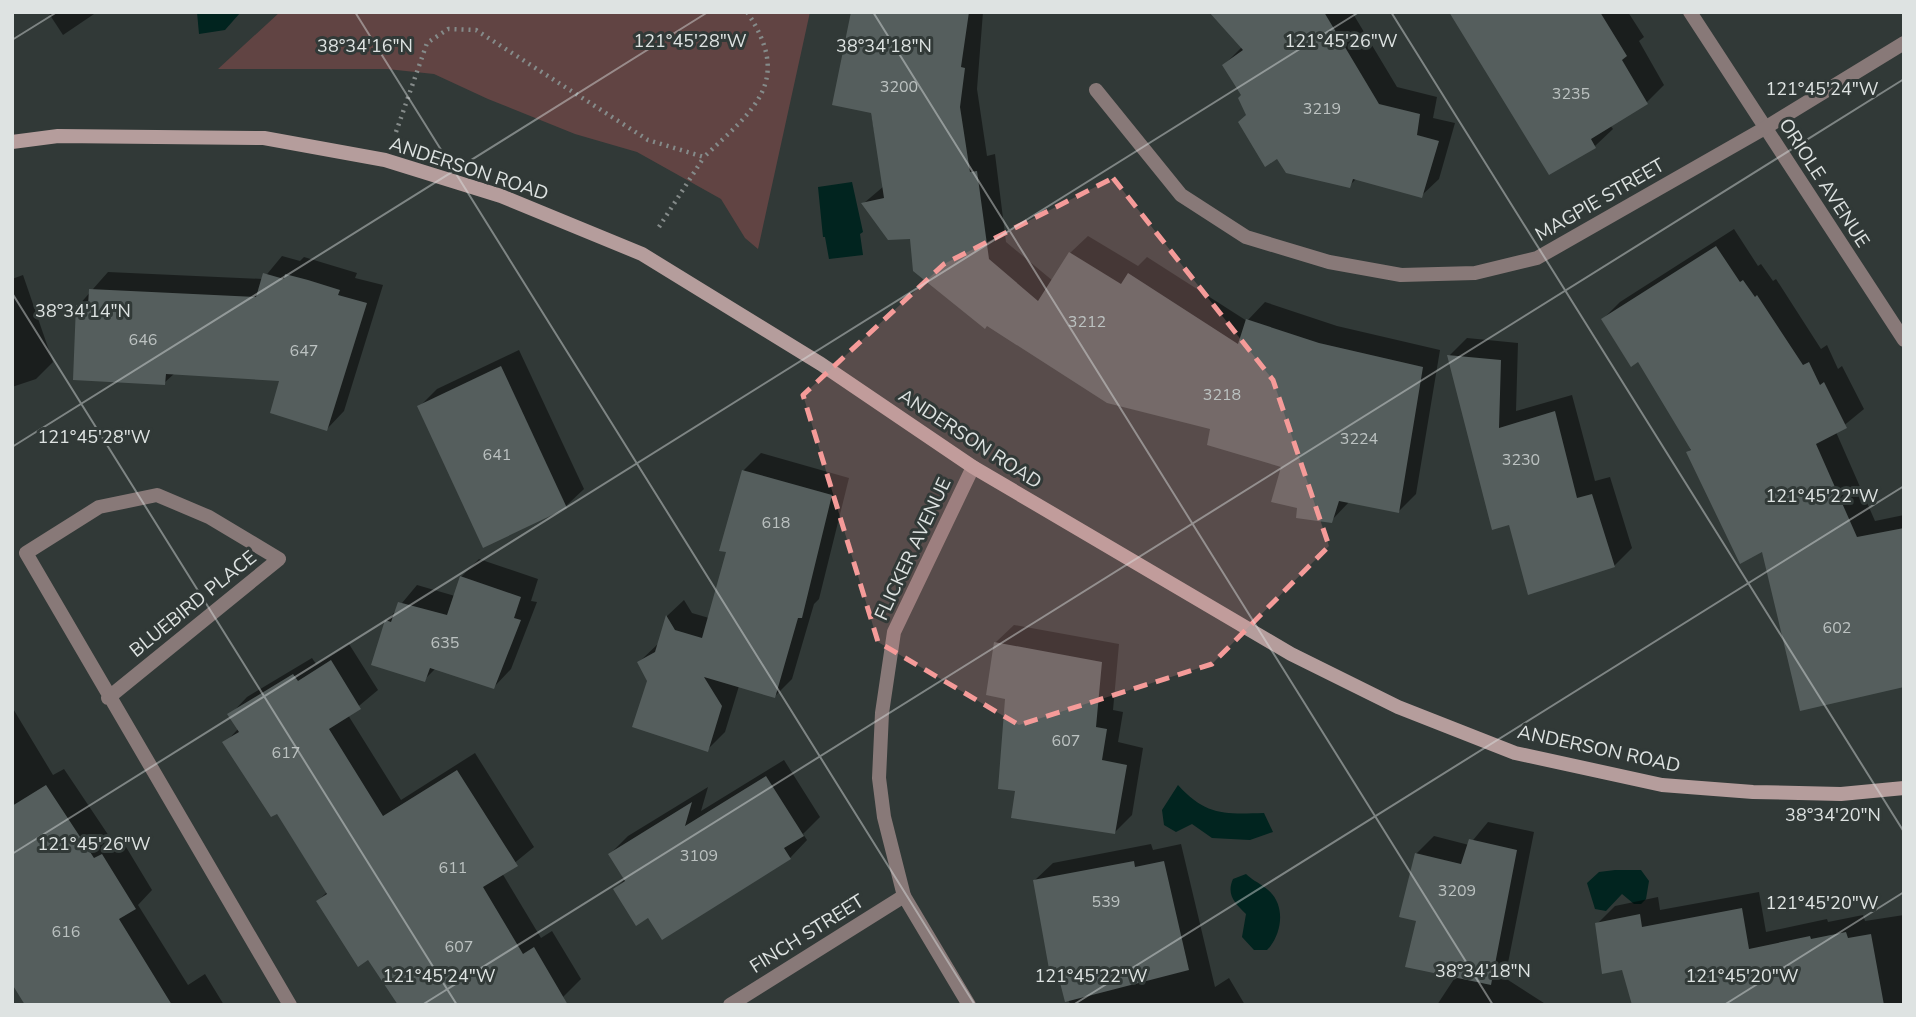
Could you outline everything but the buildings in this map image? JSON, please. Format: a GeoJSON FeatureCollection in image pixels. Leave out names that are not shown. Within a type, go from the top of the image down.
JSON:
{"type":"FeatureCollection","features":[{"type":"Feature","properties":{"kind":"street","name":"ORIOLE AVENUE"},"geometry":{"type":"LineString","coordinates":[[1690,12],[1904,340]]}},
{"type":"Feature","properties":{"kind":"street","name":"MAGPIE STREET"},"geometry":{"type":"LineString","coordinates":[[1096,90],[1181,194],[1246,237],[1329,262],[1401,275],[1475,273],[1538,258],[1765,128],[1904,43]]}},
{"type":"Feature","properties":{"kind":"street","name":"ANDERSON ROAD"},"geometry":{"type":"LineString","coordinates":[[12,142],[58,136],[264,138],[385,160],[501,196],[642,254],[821,364],[973,467],[1290,654],[1398,707],[1514,753],[1662,785],[1753,792],[1841,794],[1904,788]]}},
{"type":"Feature","properties":{"kind":"street","name":"FLICKER AVENUE"},"geometry":{"type":"LineString","coordinates":[[969,1005],[904,896],[884,817],[879,778],[882,713],[894,632],[973,467]]}},
{"type":"Feature","properties":{"kind":"street","name":"BLUEBIRD PLACE"},"geometry":{"type":"LineString","coordinates":[[108,698],[279,559],[209,517],[157,495],[99,507],[26,553],[108,698],[289,1005]]}},
{"type":"Feature","properties":{"kind":"street","name":"FINCH STREET"},"geometry":{"type":"LineString","coordinates":[[730,1005],[904,896]]}},
{"type":"Feature","properties":{"kind":"path"},"geometry":{"type":"LineString","coordinates":[[642,254],[704,157],[756,107],[770,73],[758,29],[747,12]]}},
{"type":"Feature","properties":{"kind":"path"},"geometry":{"type":"LineString","coordinates":[[385,160],[427,43],[449,29],[476,30],[648,140],[704,157]]}},
{"type":"Feature","properties":{"kind":"highlighted area"},"geometry":{"type":"Polygon","coordinates":[[[1113,178],[1273,380],[1329,546],[1212,664],[1019,725],[878,642],[803,395],[944,264],[1113,178]]]}},
{"type":"Feature","properties":{"kind":"shaded area"},"geometry":{"type":"Polygon","coordinates":[[[197,12],[240,13],[225,30],[199,34],[197,12]]]}},
{"type":"Feature","properties":{"kind":"shaded area"},"geometry":{"type":"Polygon","coordinates":[[[280,12],[810,12],[758,249],[745,238],[721,199],[637,152],[575,134],[434,74],[387,69],[218,69],[280,12]]]}},
{"type":"Feature","properties":{"kind":"shaded area"},"geometry":{"type":"Polygon","coordinates":[[[852,182],[863,232],[860,234],[863,255],[829,259],[823,237],[818,187],[852,182]]]}},
{"type":"Feature","properties":{"kind":"shaded area"},"geometry":{"type":"Polygon","coordinates":[[[1178,785],[1207,808],[1227,813],[1264,813],[1273,832],[1250,840],[1212,838],[1192,824],[1176,832],[1164,825],[1162,810],[1178,785]]]}},
{"type":"Feature","properties":{"kind":"shaded area"},"geometry":{"type":"Polygon","coordinates":[[[1641,870],[1649,881],[1646,899],[1641,904],[1634,904],[1622,894],[1606,911],[1595,909],[1587,883],[1599,872],[1641,870]]]}},
{"type":"Feature","properties":{"kind":"shaded area"},"geometry":{"type":"Polygon","coordinates":[[[1246,874],[1271,893],[1279,909],[1277,935],[1267,950],[1254,950],[1242,937],[1246,914],[1235,902],[1231,885],[1233,879],[1246,874]]]}}]}
